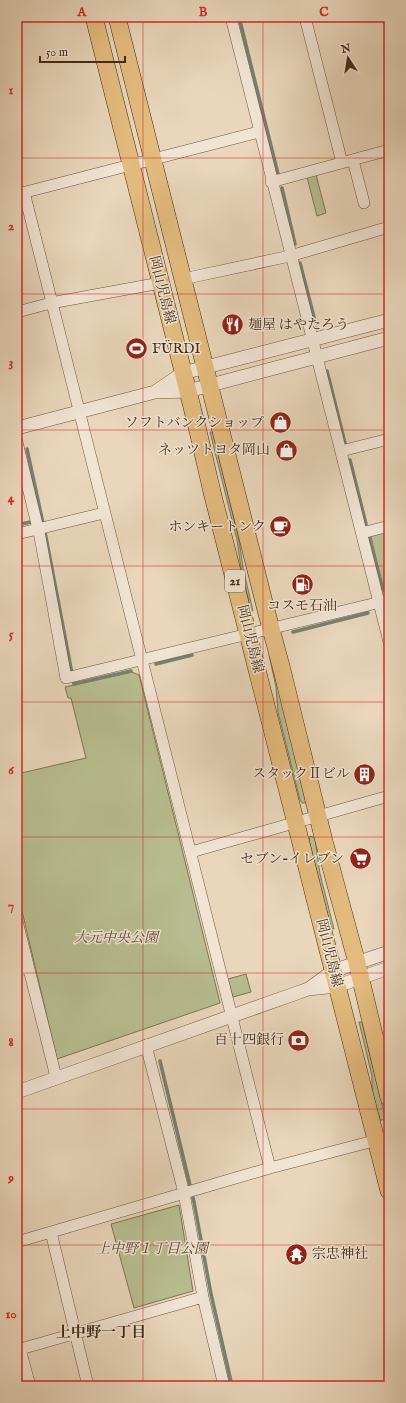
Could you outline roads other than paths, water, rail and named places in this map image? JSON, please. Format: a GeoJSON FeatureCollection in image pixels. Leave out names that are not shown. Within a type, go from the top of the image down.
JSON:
{"type":"FeatureCollection","features":[{"type":"Feature","properties":{"kind":"main road","name":"岡山児島線"},"geometry":{"type":"LineString","coordinates":[[94,17],[335,978],[382,1139],[389,1191]]}},
{"type":"Feature","properties":{"kind":"main road","name":"岡山児島線"},"geometry":{"type":"LineString","coordinates":[[117,17],[359,970],[389,1098]]}},
{"type":"Feature","properties":{"kind":"street"},"geometry":{"type":"LineString","coordinates":[[231,17],[271,182],[362,533],[384,601],[389,642]]}},
{"type":"Feature","properties":{"kind":"street"},"geometry":{"type":"LineString","coordinates":[[305,17],[342,163]]}},
{"type":"Feature","properties":{"kind":"street"},"geometry":{"type":"LineString","coordinates":[[259,132],[20,193],[51,303],[79,412],[270,1168]]}},
{"type":"Feature","properties":{"kind":"street"},"geometry":{"type":"LineString","coordinates":[[271,182],[389,150]]}},
{"type":"Feature","properties":{"kind":"street"},"geometry":{"type":"LineString","coordinates":[[353,160],[364,203]]}},
{"type":"Feature","properties":{"kind":"street"},"geometry":{"type":"LineString","coordinates":[[183,279],[290,256],[389,227]]}},
{"type":"Feature","properties":{"kind":"street"},"geometry":{"type":"LineString","coordinates":[[17,312],[51,303],[160,284]]}},
{"type":"Feature","properties":{"kind":"street"},"geometry":{"type":"LineString","coordinates":[[155,392],[183,373],[389,320]]}},
{"type":"Feature","properties":{"kind":"street"},"geometry":{"type":"LineString","coordinates":[[17,428],[155,392],[188,391],[210,386],[389,338]]}},
{"type":"Feature","properties":{"kind":"street"},"geometry":{"type":"LineString","coordinates":[[341,451],[389,439]]}},
{"type":"Feature","properties":{"kind":"street"},"geometry":{"type":"LineString","coordinates":[[17,442],[39,525],[66,678],[384,601]]}},
{"type":"Feature","properties":{"kind":"street"},"geometry":{"type":"LineString","coordinates":[[17,534],[39,525],[104,513]]}},
{"type":"Feature","properties":{"kind":"street"},"geometry":{"type":"LineString","coordinates":[[362,533],[389,526]]}},
{"type":"Feature","properties":{"kind":"street"},"geometry":{"type":"LineString","coordinates":[[191,852],[389,796]]}},
{"type":"Feature","properties":{"kind":"street"},"geometry":{"type":"LineString","coordinates":[[17,921],[56,1077]]}},
{"type":"Feature","properties":{"kind":"street"},"geometry":{"type":"LineString","coordinates":[[17,1092],[359,970],[389,952]]}},
{"type":"Feature","properties":{"kind":"street"},"geometry":{"type":"LineString","coordinates":[[17,971],[28,967]]}},
{"type":"Feature","properties":{"kind":"street"},"geometry":{"type":"LineString","coordinates":[[359,970],[389,968]]}},
{"type":"Feature","properties":{"kind":"street"},"geometry":{"type":"LineString","coordinates":[[146,1045],[189,1192],[203,1296],[224,1386]]}},
{"type":"Feature","properties":{"kind":"street"},"geometry":{"type":"LineString","coordinates":[[17,1242],[270,1168],[382,1139]]}},
{"type":"Feature","properties":{"kind":"street"},"geometry":{"type":"LineString","coordinates":[[51,1232],[88,1386]]}},
{"type":"Feature","properties":{"kind":"street"},"geometry":{"type":"LineString","coordinates":[[30,1386],[18,1350],[203,1296]]}},
{"type":"Feature","properties":{"kind":"waterway"},"geometry":{"type":"LineString","coordinates":[[239,17],[278,174]]}},
{"type":"Feature","properties":{"kind":"waterway"},"geometry":{"type":"LineString","coordinates":[[282,188],[295,244]]}},
{"type":"Feature","properties":{"kind":"waterway"},"geometry":{"type":"LineString","coordinates":[[300,263],[316,325]]}},
{"type":"Feature","properties":{"kind":"waterway"},"geometry":{"type":"LineString","coordinates":[[327,371],[345,443]]}},
{"type":"Feature","properties":{"kind":"waterway"},"geometry":{"type":"LineString","coordinates":[[27,449],[46,537],[74,684]]}},
{"type":"Feature","properties":{"kind":"waterway"},"geometry":{"type":"LineString","coordinates":[[350,460],[366,524]]}},
{"type":"Feature","properties":{"kind":"waterway"},"geometry":{"type":"LineString","coordinates":[[17,525],[35,521]]}},
{"type":"Feature","properties":{"kind":"waterway"},"geometry":{"type":"LineString","coordinates":[[369,538],[383,590]]}},
{"type":"Feature","properties":{"kind":"waterway"},"geometry":{"type":"LineString","coordinates":[[293,632],[368,613]]}},
{"type":"Feature","properties":{"kind":"waterway"},"geometry":{"type":"LineString","coordinates":[[156,664],[192,655]]}},
{"type":"Feature","properties":{"kind":"waterway"},"geometry":{"type":"LineString","coordinates":[[74,684],[131,671]]}},
{"type":"Feature","properties":{"kind":"waterway"},"geometry":{"type":"LineString","coordinates":[[160,1061],[194,1202],[211,1294],[232,1386]]}},
{"type":"Feature","properties":{"kind":"place","name":"麺屋 はやたろう"},"geometry":{"type":"Point","coordinates":[233,325]}},
{"type":"Feature","properties":{"kind":"place","name":"FÜRDI"},"geometry":{"type":"Point","coordinates":[137,349]}},
{"type":"Feature","properties":{"kind":"place","name":"ソフトバンクショップ"},"geometry":{"type":"Point","coordinates":[280,423]}},
{"type":"Feature","properties":{"kind":"place","name":"ネッツトヨタ岡山"},"geometry":{"type":"Point","coordinates":[286,450]}},
{"type":"Feature","properties":{"kind":"place","name":"ホンキートンク"},"geometry":{"type":"Point","coordinates":[281,527]}},
{"type":"Feature","properties":{"kind":"place","name":"コスモ石油"},"geometry":{"type":"Point","coordinates":[302,584]}},
{"type":"Feature","properties":{"kind":"place","name":"スタックⅡビル"},"geometry":{"type":"Point","coordinates":[365,774]}},
{"type":"Feature","properties":{"kind":"place","name":"セブン-イレブン"},"geometry":{"type":"Point","coordinates":[360,859]}},
{"type":"Feature","properties":{"kind":"place","name":"百十四銀行"},"geometry":{"type":"Point","coordinates":[299,1040]}},
{"type":"Feature","properties":{"kind":"place","name":"宗忠神社"},"geometry":{"type":"Point","coordinates":[296,1254]}},
{"type":"Feature","properties":{"kind":"district","name":"上中野一丁目"},"geometry":{"type":"Point","coordinates":[101,1332]}},
{"type":"Feature","properties":{"kind":"park label","name":"大元中央公園"},"geometry":{"type":"Point","coordinates":[116,938]}},
{"type":"Feature","properties":{"kind":"park label","name":"上中野１丁目公園"},"geometry":{"type":"Point","coordinates":[152,1249]}}]}
